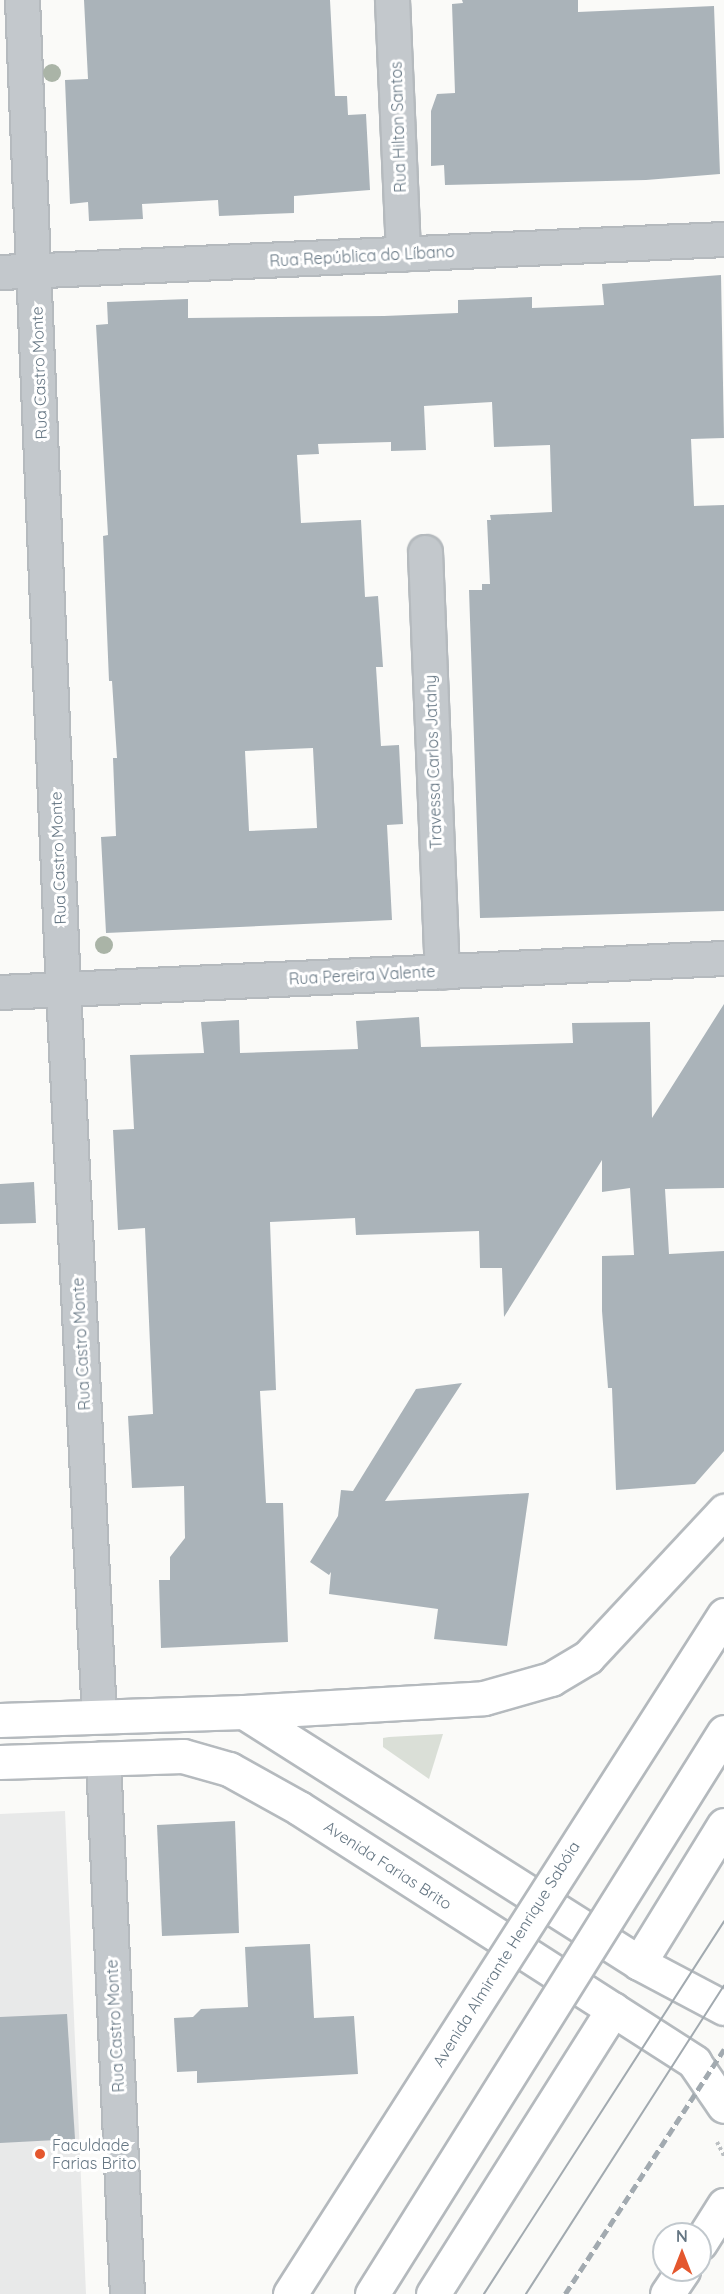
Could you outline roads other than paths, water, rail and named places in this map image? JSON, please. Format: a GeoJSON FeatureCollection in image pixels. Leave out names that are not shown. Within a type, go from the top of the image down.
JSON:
{"type":"FeatureCollection","features":[{"type":"Feature","properties":{"kind":"main road"},"geometry":{"type":"LineString","coordinates":[[0,1720],[244,1712],[484,1698],[551,1679],[588,1657],[724,1511]]}},
{"type":"Feature","properties":{"kind":"main road","name":"Avenida Almirante Henrique Sabóia"},"geometry":{"type":"LineString","coordinates":[[290,2294],[724,1615]]}},
{"type":"Feature","properties":{"kind":"main road"},"geometry":{"type":"LineString","coordinates":[[244,1712],[639,1963],[724,2008]]}},
{"type":"Feature","properties":{"kind":"main road"},"geometry":{"type":"LineString","coordinates":[[372,2294],[724,1732]]}},
{"type":"Feature","properties":{"kind":"main road","name":"Avenida Farias Brito"},"geometry":{"type":"LineString","coordinates":[[0,1762],[183,1756],[229,1768],[298,1808],[694,2062],[724,2106]]}},
{"type":"Feature","properties":{"kind":"main road"},"geometry":{"type":"LineString","coordinates":[[639,1963],[724,1825]]}},
{"type":"Feature","properties":{"kind":"main road"},"geometry":{"type":"LineString","coordinates":[[434,2294],[613,2009]]}},
{"type":"Feature","properties":{"kind":"street","name":"Rua Castro Monte"},"geometry":{"type":"LineString","coordinates":[[22,0],[36,272],[63,989],[99,1717]]}},
{"type":"Feature","properties":{"kind":"street","name":"Rua Hilton Santos"},"geometry":{"type":"LineString","coordinates":[[392,0],[403,254]]}},
{"type":"Feature","properties":{"kind":"street","name":"Rua República do Líbano"},"geometry":{"type":"LineString","coordinates":[[0,272],[724,238]]}},
{"type":"Feature","properties":{"kind":"street","name":"Travessa Carlos Jatahy"},"geometry":{"type":"LineString","coordinates":[[425,552],[442,972]]}},
{"type":"Feature","properties":{"kind":"street","name":"Rua Pereira Valente"},"geometry":{"type":"LineString","coordinates":[[0,992],[724,958]]}},
{"type":"Feature","properties":{"kind":"street","name":"Rua Castro Monte"},"geometry":{"type":"LineString","coordinates":[[103,1758],[127,2294]]}},
{"type":"Feature","properties":{"kind":"tram line"},"geometry":{"type":"LineString","coordinates":[[484,2294],[724,1922]]}},
{"type":"Feature","properties":{"kind":"tram line"},"geometry":{"type":"LineString","coordinates":[[526,2294],[724,1986]]}},
{"type":"Feature","properties":{"kind":"railway"},"geometry":{"type":"LineString","coordinates":[[565,2294],[724,2049]]}},
{"type":"Feature","properties":{"kind":"place","name":"Faculdade Farias Brito"},"geometry":{"type":"Point","coordinates":[40,2154]}}]}
